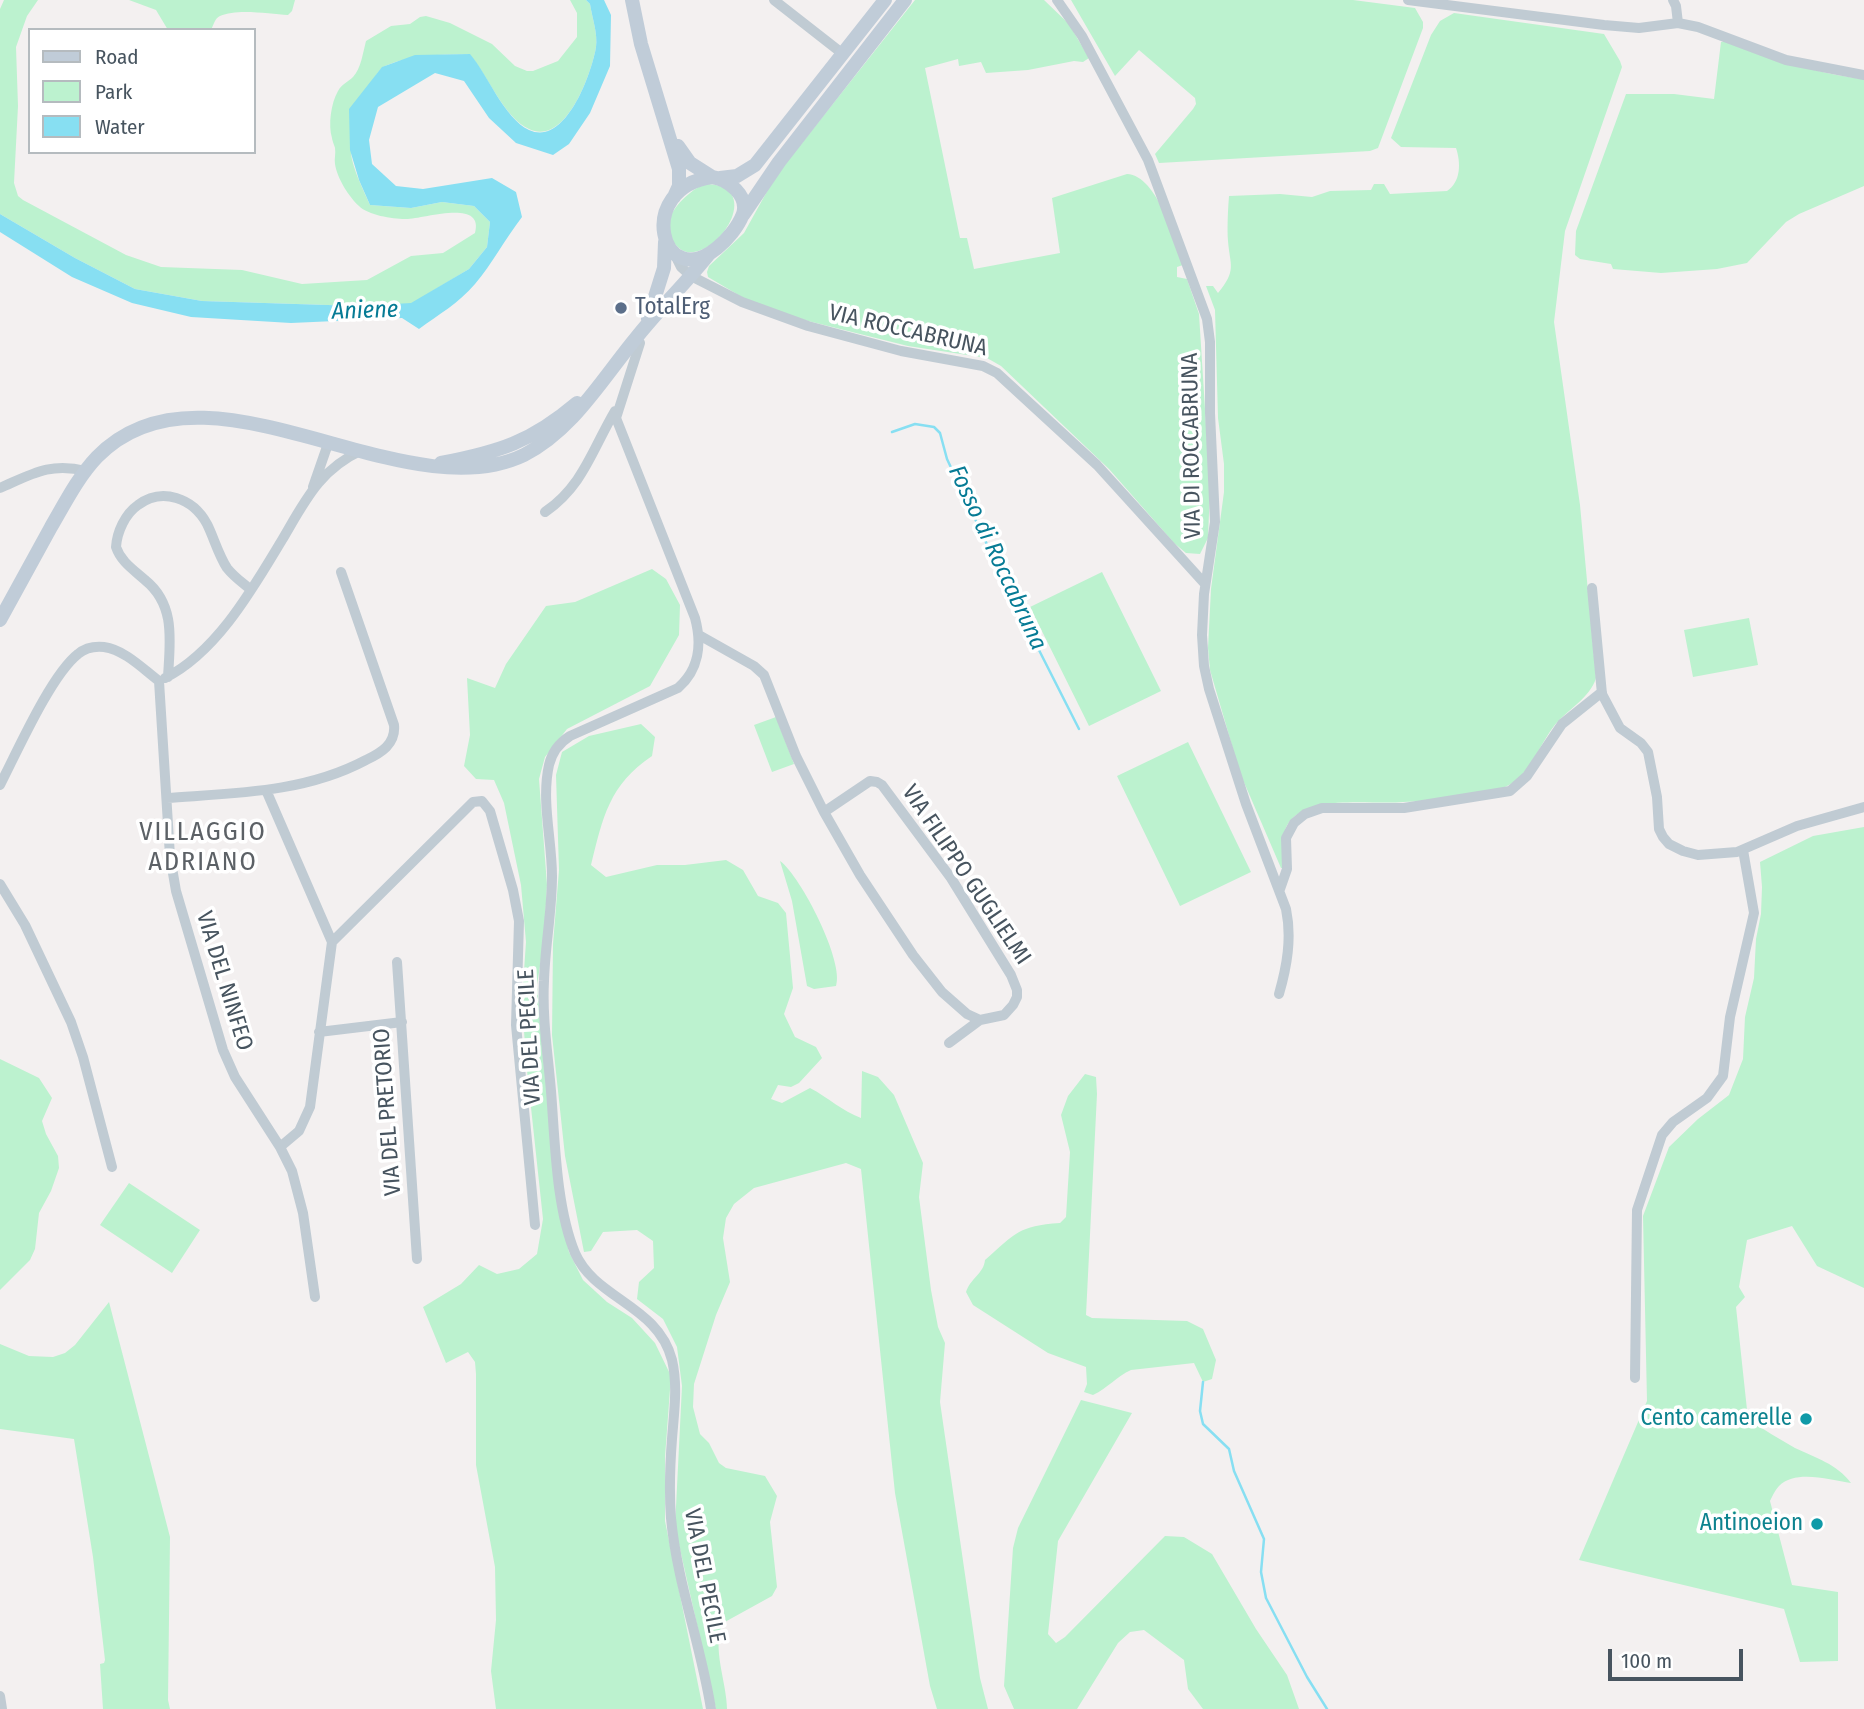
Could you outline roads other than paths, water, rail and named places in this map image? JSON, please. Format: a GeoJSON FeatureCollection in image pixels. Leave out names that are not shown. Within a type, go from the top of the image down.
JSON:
{"type":"FeatureCollection","features":[{"type":"Feature","properties":{"kind":"main road"},"geometry":{"type":"LineString","coordinates":[[632,0],[641,44],[680,174],[679,187],[663,220],[669,248],[664,268],[640,333]]}},
{"type":"Feature","properties":{"kind":"main road"},"geometry":{"type":"LineString","coordinates":[[672,201],[695,181],[742,174],[755,164],[885,0]]}},
{"type":"Feature","properties":{"kind":"main road"},"geometry":{"type":"LineString","coordinates":[[0,620],[66,500],[86,471],[102,453],[125,436],[155,424],[181,419],[240,421],[398,459],[453,469],[477,468],[523,455],[559,431],[574,417],[640,333],[709,254],[728,237],[779,162],[905,0]]}},
{"type":"Feature","properties":{"kind":"main road"},"geometry":{"type":"LineString","coordinates":[[669,132],[690,163],[735,189],[744,205],[743,215]]}},
{"type":"Feature","properties":{"kind":"main road"},"geometry":{"type":"LineString","coordinates":[[669,248],[687,259],[709,254]]}},
{"type":"Feature","properties":{"kind":"street"},"geometry":{"type":"LineString","coordinates":[[774,0],[843,54]]}},
{"type":"Feature","properties":{"kind":"street","name":"VIA DI ROCCABRUNA"},"geometry":{"type":"LineString","coordinates":[[1057,0],[1082,36],[1146,156],[1207,319],[1215,522],[1205,584],[1202,641],[1206,677],[1245,804],[1280,889],[1288,917],[1286,965],[1279,994]]}},
{"type":"Feature","properties":{"kind":"street"},"geometry":{"type":"LineString","coordinates":[[1408,0],[1639,28],[1678,23],[1698,27],[1786,60],[1864,75]]}},
{"type":"Feature","properties":{"kind":"street"},"geometry":{"type":"LineString","coordinates":[[1673,0],[1678,23]]}},
{"type":"Feature","properties":{"kind":"street"},"geometry":{"type":"LineString","coordinates":[[669,248],[678,263],[691,276]]}},
{"type":"Feature","properties":{"kind":"street","name":"VIA ROCCABRUNA"},"geometry":{"type":"LineString","coordinates":[[691,276],[742,302],[808,326],[901,351],[983,366],[997,373],[1097,465],[1205,584]]}},
{"type":"Feature","properties":{"kind":"street"},"geometry":{"type":"LineString","coordinates":[[640,333],[637,357],[616,418],[695,618],[699,635],[754,666],[764,675],[796,756],[824,812],[870,891],[918,962],[949,999],[980,1020],[949,1043]]}},
{"type":"Feature","properties":{"kind":"street"},"geometry":{"type":"LineString","coordinates":[[545,512],[566,497],[578,481],[620,402]]}},
{"type":"Feature","properties":{"kind":"street"},"geometry":{"type":"LineString","coordinates":[[0,785],[56,680],[68,663],[82,651],[97,647],[114,650],[164,679],[187,665],[208,644],[251,590],[313,488],[328,441]]}},
{"type":"Feature","properties":{"kind":"street"},"geometry":{"type":"LineString","coordinates":[[313,488],[337,464],[363,450]]}},
{"type":"Feature","properties":{"kind":"street"},"geometry":{"type":"LineString","coordinates":[[0,488],[52,467],[86,471]]}},
{"type":"Feature","properties":{"kind":"street","name":"VIA DEL NINFEO"},"geometry":{"type":"LineString","coordinates":[[251,590],[230,571],[204,519],[187,502],[172,496],[159,496],[142,502],[131,511],[117,538],[117,550],[127,564],[157,591],[165,606],[170,629],[164,679],[167,798],[173,877],[216,1033],[233,1072],[292,1171],[301,1203],[314,1297]]}},
{"type":"Feature","properties":{"kind":"street"},"geometry":{"type":"LineString","coordinates":[[167,798],[302,785],[347,770],[387,747],[393,738],[394,725],[341,572]]}},
{"type":"Feature","properties":{"kind":"street"},"geometry":{"type":"LineString","coordinates":[[1592,588],[1602,692],[1620,728],[1641,743],[1648,752],[1657,797],[1659,829],[1665,840],[1683,851],[1698,855],[1743,850],[1797,826],[1864,807]]}},
{"type":"Feature","properties":{"kind":"street","name":"VIA DEL PECILE"},"geometry":{"type":"LineString","coordinates":[[699,635],[696,661],[682,684],[570,736],[557,747],[552,757],[548,767],[547,794],[552,883],[544,992],[558,1174],[575,1252],[590,1274],[657,1328],[672,1361],[676,1394],[671,1457],[672,1523],[711,1709]]}},
{"type":"Feature","properties":{"kind":"street"},"geometry":{"type":"LineString","coordinates":[[1280,889],[1287,869],[1286,838],[1294,823],[1305,814],[1322,808],[1404,808],[1510,791],[1527,776],[1562,724],[1602,692]]}},
{"type":"Feature","properties":{"kind":"street","name":"VIA FILIPPO GUGLIELMI"},"geometry":{"type":"LineString","coordinates":[[824,812],[872,781],[880,783],[892,797],[962,895],[1017,987],[1016,1000],[1007,1012],[996,1019],[980,1020]]}},
{"type":"Feature","properties":{"kind":"street"},"geometry":{"type":"LineString","coordinates":[[266,790],[332,942],[310,1108],[301,1128],[280,1147]]}},
{"type":"Feature","properties":{"kind":"street","name":"VIA DEL PECILE"},"geometry":{"type":"LineString","coordinates":[[332,942],[474,802],[482,801],[490,811],[519,920],[516,1029],[535,1225]]}},
{"type":"Feature","properties":{"kind":"street"},"geometry":{"type":"LineString","coordinates":[[1635,1378],[1637,1210],[1662,1135],[1676,1119],[1707,1098],[1723,1076],[1731,1011],[1754,913],[1743,850]]}},
{"type":"Feature","properties":{"kind":"street"},"geometry":{"type":"LineString","coordinates":[[0,884],[20,914],[75,1031],[112,1167]]}},
{"type":"Feature","properties":{"kind":"street","name":"VIA DEL PRETORIO"},"geometry":{"type":"LineString","coordinates":[[397,962],[417,1259]]}},
{"type":"Feature","properties":{"kind":"street"},"geometry":{"type":"LineString","coordinates":[[319,1032],[402,1022]]}},
{"type":"Feature","properties":{"kind":"street"},"geometry":{"type":"LineString","coordinates":[[0,1696],[2,1709]]}},
{"type":"Feature","properties":{"kind":"water","name":"Aniene"},"geometry":{"type":"Polygon","coordinates":[[[586,0],[604,0],[611,15],[610,66],[590,113],[569,144],[553,155],[516,143],[489,118],[464,81],[435,73],[378,107],[369,140],[372,164],[396,186],[423,189],[492,178],[516,192],[522,217],[469,291],[419,329],[402,318],[291,323],[191,317],[132,303],[72,277],[0,232],[0,214],[135,289],[202,301],[359,306],[411,303],[469,269],[487,247],[490,222],[474,206],[442,202],[411,208],[370,205],[350,150],[349,109],[382,67],[415,55],[470,54],[504,106],[520,124],[529,130],[542,132],[555,128],[575,104],[593,58],[596,31],[590,4],[586,0]]]}},
{"type":"Feature","properties":{"kind":"waterway","name":"Fosso di Roccabruna"},"geometry":{"type":"LineString","coordinates":[[892,432],[915,424],[934,427],[940,433],[947,459],[1006,585],[1079,729]]}},
{"type":"Feature","properties":{"kind":"waterway","name":"Fosso di Roccabruna"},"geometry":{"type":"LineString","coordinates":[[1203,1382],[1200,1411],[1203,1424],[1229,1449],[1234,1471],[1264,1539],[1261,1572],[1266,1598],[1307,1677],[1327,1709]]}},
{"type":"Feature","properties":{"kind":"place","name":"TotalErg"},"geometry":{"type":"Point","coordinates":[621,308]}},
{"type":"Feature","properties":{"kind":"place","name":"Cento camerelle"},"geometry":{"type":"Point","coordinates":[1806,1419]}},
{"type":"Feature","properties":{"kind":"place","name":"Antinoeion"},"geometry":{"type":"Point","coordinates":[1817,1524]}},
{"type":"Feature","properties":{"kind":"district","name":"VILLAGGIO ADRIANO"},"geometry":{"type":"Point","coordinates":[203,848]}}]}
